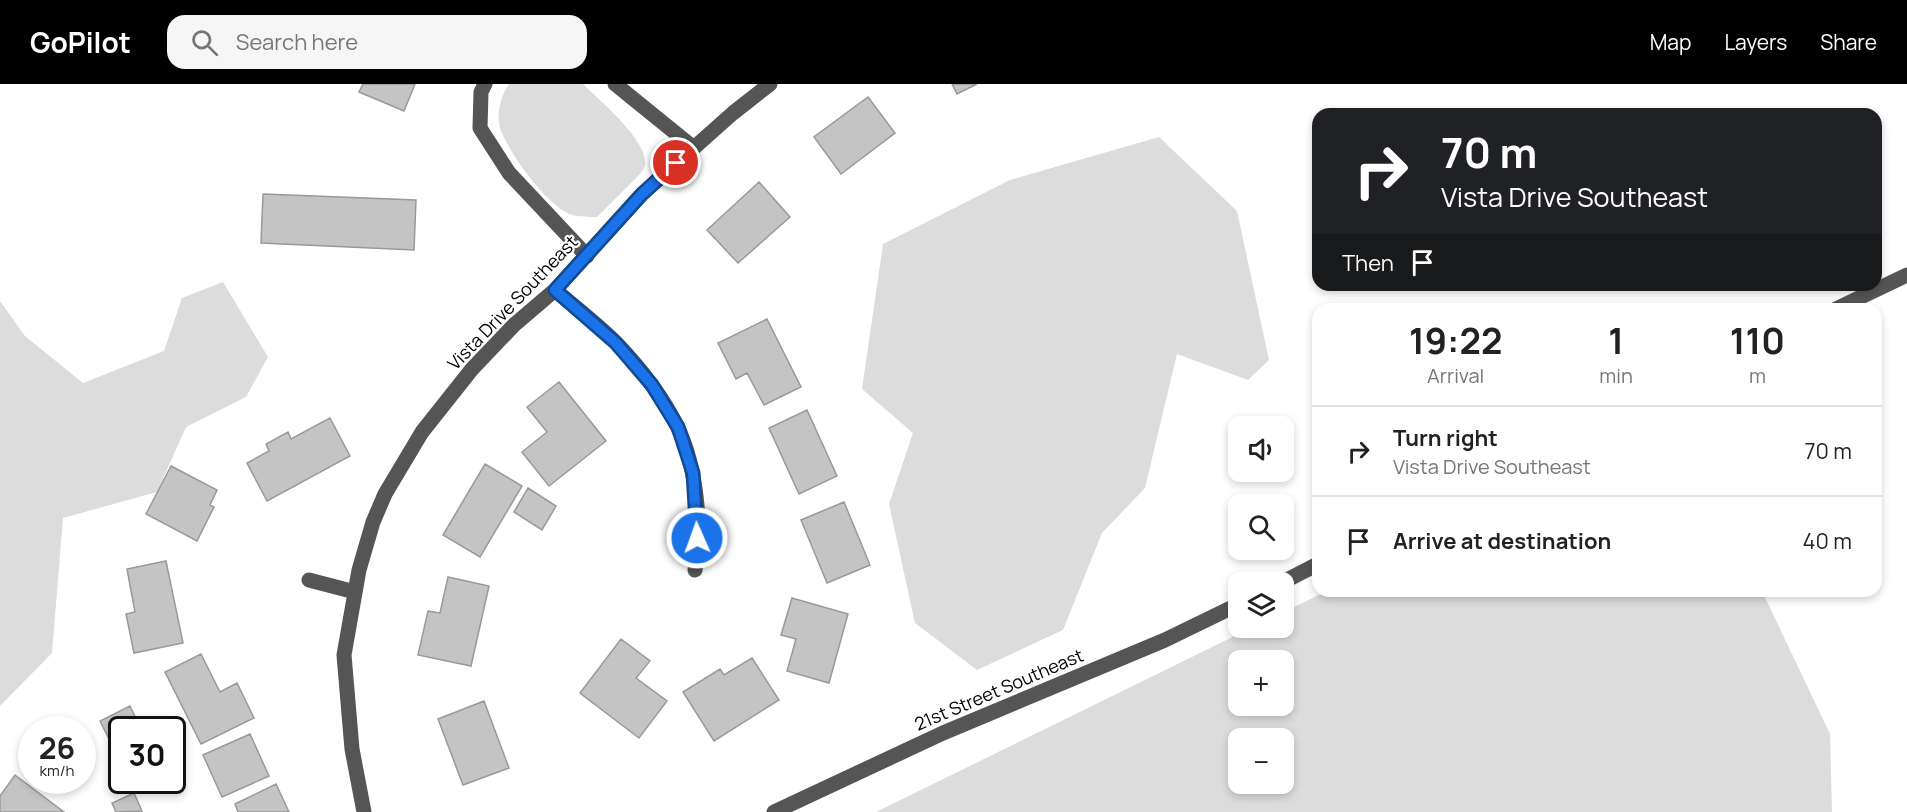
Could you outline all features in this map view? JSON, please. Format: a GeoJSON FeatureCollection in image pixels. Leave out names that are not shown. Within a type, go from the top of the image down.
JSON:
{"type":"FeatureCollection","features":[{"type":"Feature","properties":{"kind":"street"},"geometry":{"type":"LineString","coordinates":[[485,84],[481,92],[480,128],[509,173],[587,256]]}},
{"type":"Feature","properties":{"kind":"street"},"geometry":{"type":"LineString","coordinates":[[615,84],[694,148]]}},
{"type":"Feature","properties":{"kind":"street","name":"Vista Drive Southeast"},"geometry":{"type":"LineString","coordinates":[[364,812],[352,749],[344,655],[359,570],[370,531],[385,494],[422,432],[472,369],[514,325],[555,290],[642,194],[733,113],[770,84]]}},
{"type":"Feature","properties":{"kind":"street"},"geometry":{"type":"LineString","coordinates":[[1882,287],[1907,275]]}},
{"type":"Feature","properties":{"kind":"street"},"geometry":{"type":"LineString","coordinates":[[555,290],[616,343],[652,385],[678,427],[693,473],[697,522],[695,570]]}},
{"type":"Feature","properties":{"kind":"street"},"geometry":{"type":"LineString","coordinates":[[1849,303],[1874,291]]}},
{"type":"Feature","properties":{"kind":"street"},"geometry":{"type":"LineString","coordinates":[[1294,576],[1312,567]]}},
{"type":"Feature","properties":{"kind":"street"},"geometry":{"type":"LineString","coordinates":[[309,580],[354,592]]}},
{"type":"Feature","properties":{"kind":"street","name":"21st Street Southeast"},"geometry":{"type":"LineString","coordinates":[[774,812],[943,733],[1066,683],[1165,640],[1228,609]]}},
{"type":"Feature","properties":{"kind":"shaded area"},"geometry":{"type":"Polygon","coordinates":[[[509,84],[583,84],[622,122],[640,145],[644,156],[644,169],[597,217],[569,214],[539,188],[519,163],[505,139],[500,128],[499,117],[500,105],[509,84]]]}},
{"type":"Feature","properties":{"kind":"shaded area"},"geometry":{"type":"Polygon","coordinates":[[[1159,137],[1237,211],[1269,360],[1248,380],[1177,354],[1145,488],[1102,533],[1063,630],[977,670],[915,623],[889,504],[913,433],[862,389],[883,244],[1010,180],[1159,137]]]}},
{"type":"Feature","properties":{"kind":"shaded area"},"geometry":{"type":"Polygon","coordinates":[[[223,282],[268,357],[246,397],[186,427],[157,492],[63,518],[52,653],[0,706],[0,301],[25,336],[83,383],[164,351],[182,298],[223,282]]]}},
{"type":"Feature","properties":{"kind":"shaded area"},"geometry":{"type":"Polygon","coordinates":[[[1315,597],[1765,597],[1830,734],[1832,812],[876,812],[1231,638],[1294,638],[1294,607],[1315,597]]]}},
{"type":"Feature","properties":{"kind":"building"},"geometry":{"type":"Polygon","coordinates":[[[363,84],[415,84],[404,111],[359,92],[363,84]]]}},
{"type":"Feature","properties":{"kind":"building"},"geometry":{"type":"Polygon","coordinates":[[[952,84],[977,84],[957,94],[952,84]]]}},
{"type":"Feature","properties":{"kind":"building"},"geometry":{"type":"Polygon","coordinates":[[[868,97],[895,133],[841,174],[814,137],[868,97]]]}},
{"type":"Feature","properties":{"kind":"building"},"geometry":{"type":"Polygon","coordinates":[[[759,182],[790,217],[738,263],[707,230],[759,182]]]}},
{"type":"Feature","properties":{"kind":"building"},"geometry":{"type":"Polygon","coordinates":[[[263,194],[416,200],[414,250],[261,243],[263,194]]]}},
{"type":"Feature","properties":{"kind":"building"},"geometry":{"type":"Polygon","coordinates":[[[767,319],[801,387],[764,405],[747,373],[736,379],[718,343],[767,319]]]}},
{"type":"Feature","properties":{"kind":"building"},"geometry":{"type":"Polygon","coordinates":[[[559,382],[606,441],[549,486],[522,452],[547,432],[527,407],[559,382]]]}},
{"type":"Feature","properties":{"kind":"building"},"geometry":{"type":"Polygon","coordinates":[[[807,410],[837,476],[799,494],[769,428],[807,410]]]}},
{"type":"Feature","properties":{"kind":"building"},"geometry":{"type":"Polygon","coordinates":[[[330,418],[350,456],[267,501],[247,463],[269,451],[266,444],[288,432],[291,439],[330,418]]]}},
{"type":"Feature","properties":{"kind":"building"},"geometry":{"type":"Polygon","coordinates":[[[485,464],[522,486],[480,557],[443,535],[485,464]]]}},
{"type":"Feature","properties":{"kind":"building"},"geometry":{"type":"Polygon","coordinates":[[[171,466],[217,490],[210,505],[214,507],[197,541],[146,514],[171,466]]]}},
{"type":"Feature","properties":{"kind":"building"},"geometry":{"type":"Polygon","coordinates":[[[528,488],[556,506],[542,530],[514,512],[528,488]]]}},
{"type":"Feature","properties":{"kind":"building"},"geometry":{"type":"Polygon","coordinates":[[[844,502],[870,565],[827,583],[801,520],[844,502]]]}},
{"type":"Feature","properties":{"kind":"building"},"geometry":{"type":"Polygon","coordinates":[[[166,561],[183,643],[134,653],[126,614],[135,612],[127,569],[166,561]]]}},
{"type":"Feature","properties":{"kind":"building"},"geometry":{"type":"Polygon","coordinates":[[[448,577],[489,586],[471,666],[418,655],[428,611],[440,613],[448,577]]]}},
{"type":"Feature","properties":{"kind":"building"},"geometry":{"type":"Polygon","coordinates":[[[792,598],[848,614],[829,683],[787,671],[796,639],[781,635],[792,598]]]}},
{"type":"Feature","properties":{"kind":"building"},"geometry":{"type":"Polygon","coordinates":[[[621,639],[650,661],[636,678],[667,701],[639,738],[580,693],[621,639]]]}},
{"type":"Feature","properties":{"kind":"building"},"geometry":{"type":"Polygon","coordinates":[[[201,654],[220,692],[237,683],[254,718],[201,744],[165,672],[201,654]]]}},
{"type":"Feature","properties":{"kind":"building"},"geometry":{"type":"Polygon","coordinates":[[[752,658],[779,700],[714,741],[683,692],[720,669],[724,675],[752,658]]]}},
{"type":"Feature","properties":{"kind":"building"},"geometry":{"type":"Polygon","coordinates":[[[484,701],[509,768],[463,785],[438,719],[484,701]]]}},
{"type":"Feature","properties":{"kind":"building"},"geometry":{"type":"Polygon","coordinates":[[[130,706],[135,716],[110,716],[130,706]]]}},
{"type":"Feature","properties":{"kind":"building"},"geometry":{"type":"Polygon","coordinates":[[[108,717],[108,737],[100,721],[108,717]]]}},
{"type":"Feature","properties":{"kind":"building"},"geometry":{"type":"Polygon","coordinates":[[[250,734],[269,776],[222,797],[203,755],[250,734]]]}},
{"type":"Feature","properties":{"kind":"building"},"geometry":{"type":"Polygon","coordinates":[[[15,775],[18,777],[18,794],[40,794],[64,812],[0,812],[0,796],[15,775]]]}},
{"type":"Feature","properties":{"kind":"building"},"geometry":{"type":"Polygon","coordinates":[[[276,784],[289,812],[238,812],[235,804],[276,784]]]}},
{"type":"Feature","properties":{"kind":"building"},"geometry":{"type":"Polygon","coordinates":[[[134,794],[142,811],[116,812],[112,803],[134,794]]]}},
{"type":"Feature","properties":{"kind":"route"},"geometry":{"type":"LineString","coordinates":[[676,163],[642,194],[555,290],[616,343],[652,385],[678,427],[693,473],[697,538]]}}]}
